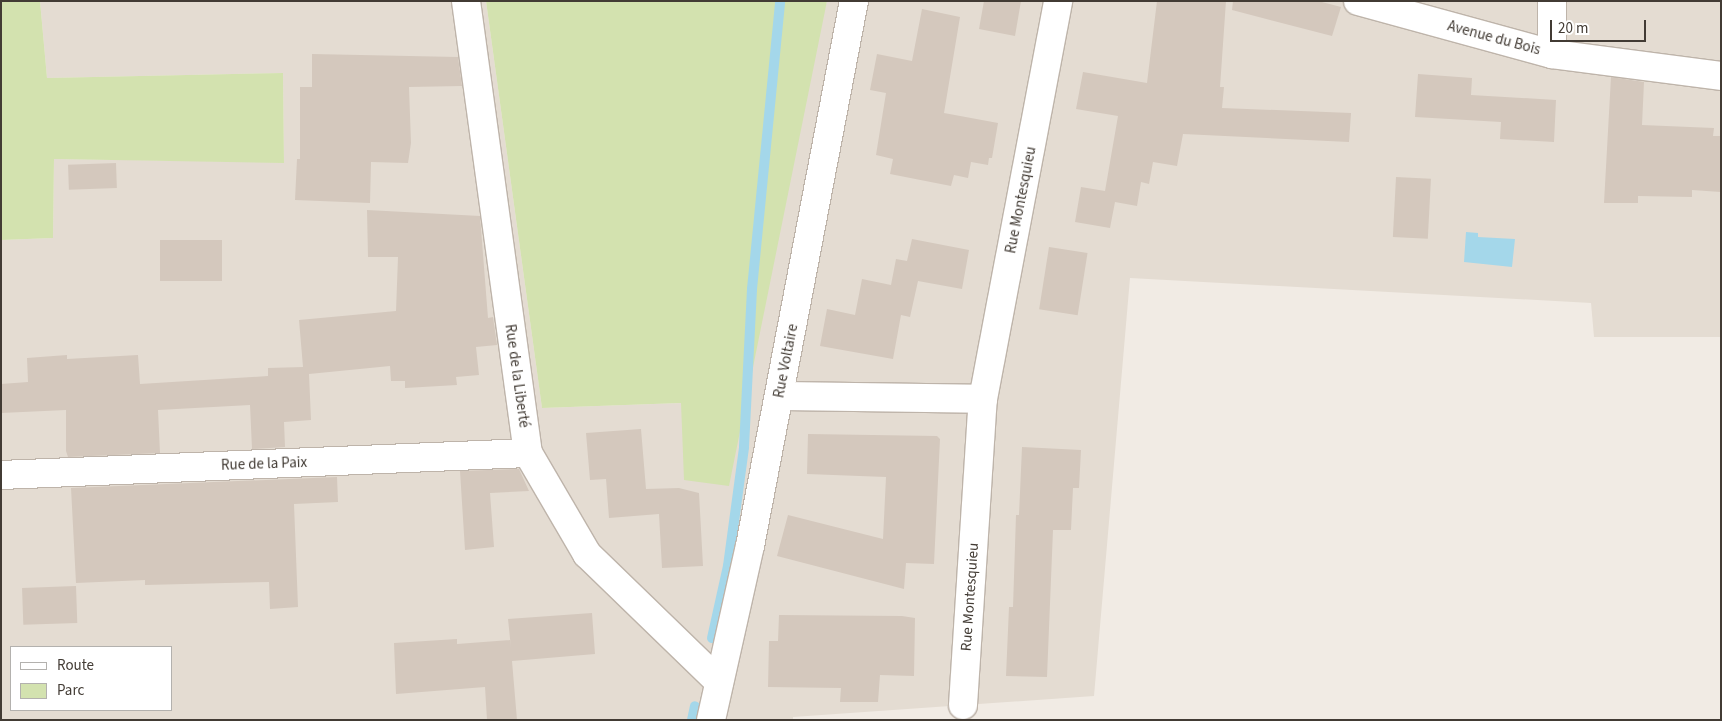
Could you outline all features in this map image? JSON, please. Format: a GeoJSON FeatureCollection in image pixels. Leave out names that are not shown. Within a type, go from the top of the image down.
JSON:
{"type":"FeatureCollection","features":[{"type":"Feature","properties":{"kind":"street","name":"Rue de la Liberté"},"geometry":{"type":"LineString","coordinates":[[466,1],[528,453],[587,554],[719,682]]}},
{"type":"Feature","properties":{"kind":"street","name":"Rue Voltaire"},"geometry":{"type":"LineString","coordinates":[[711,720],[750,546],[854,1]]}},
{"type":"Feature","properties":{"kind":"street","name":"Rue Montesquieu"},"geometry":{"type":"LineString","coordinates":[[964,705],[983,399],[1058,1]]}},
{"type":"Feature","properties":{"kind":"street","name":"Avenue du Bois"},"geometry":{"type":"LineString","coordinates":[[1358,1],[1552,54],[1721,76]]}},
{"type":"Feature","properties":{"kind":"street"},"geometry":{"type":"LineString","coordinates":[[1552,1],[1552,54]]}},
{"type":"Feature","properties":{"kind":"street"},"geometry":{"type":"LineString","coordinates":[[779,396],[983,399]]}},
{"type":"Feature","properties":{"kind":"street","name":"Rue de la Paix"},"geometry":{"type":"LineString","coordinates":[[1,475],[528,453]]}},
{"type":"Feature","properties":{"kind":"shaded area"},"geometry":{"type":"Polygon","coordinates":[[[40,1],[486,1],[542,408],[682,403],[685,480],[827,1],[1721,1],[1721,337],[1594,337],[1591,303],[1130,278],[1094,696],[793,717],[793,720],[1,720],[1,240],[53,238],[54,159],[284,162],[283,73],[47,78],[40,1]]]}},
{"type":"Feature","properties":{"kind":"green space"},"geometry":{"type":"Polygon","coordinates":[[[1,1],[40,1],[47,78],[283,73],[284,163],[54,159],[53,238],[1,240],[1,1]]]}},
{"type":"Feature","properties":{"kind":"green space"},"geometry":{"type":"Polygon","coordinates":[[[486,1],[827,1],[729,486],[684,480],[681,403],[542,408],[486,1]]]}},
{"type":"Feature","properties":{"kind":"water"},"geometry":{"type":"Polygon","coordinates":[[[1466,232],[1478,233],[1478,237],[1515,239],[1512,267],[1464,262],[1466,232]]]}},
{"type":"Feature","properties":{"kind":"building"},"geometry":{"type":"Polygon","coordinates":[[[984,1],[1021,1],[1015,36],[979,29],[984,1]]]}},
{"type":"Feature","properties":{"kind":"building"},"geometry":{"type":"Polygon","coordinates":[[[1157,1],[1226,1],[1220,87],[1224,87],[1222,108],[1351,113],[1349,142],[1183,134],[1177,166],[1153,162],[1149,184],[1141,182],[1137,206],[1115,202],[1110,228],[1075,222],[1081,187],[1105,191],[1118,116],[1076,109],[1083,72],[1147,83],[1157,1]]]}},
{"type":"Feature","properties":{"kind":"building"},"geometry":{"type":"Polygon","coordinates":[[[1233,1],[1318,1],[1341,7],[1332,36],[1232,10],[1233,1]]]}},
{"type":"Feature","properties":{"kind":"building"},"geometry":{"type":"Polygon","coordinates":[[[922,9],[960,17],[944,113],[998,123],[992,158],[989,158],[988,165],[971,162],[968,178],[954,175],[951,186],[890,174],[893,159],[876,155],[886,93],[870,90],[877,54],[912,61],[922,9]]]}},
{"type":"Feature","properties":{"kind":"building"},"geometry":{"type":"Polygon","coordinates":[[[312,54],[458,57],[462,86],[409,87],[411,143],[408,163],[371,162],[370,203],[295,200],[297,159],[300,159],[300,87],[312,87],[312,54]]]}},
{"type":"Feature","properties":{"kind":"building"},"geometry":{"type":"Polygon","coordinates":[[[1418,74],[1472,78],[1471,95],[1556,100],[1554,142],[1500,139],[1501,122],[1415,117],[1418,74]]]}},
{"type":"Feature","properties":{"kind":"building"},"geometry":{"type":"Polygon","coordinates":[[[1611,77],[1644,82],[1642,125],[1714,128],[1713,136],[1721,136],[1721,192],[1692,190],[1692,197],[1638,196],[1638,203],[1604,203],[1611,77]]]}},
{"type":"Feature","properties":{"kind":"building"},"geometry":{"type":"Polygon","coordinates":[[[116,163],[117,188],[69,190],[68,165],[116,163]]]}},
{"type":"Feature","properties":{"kind":"building"},"geometry":{"type":"Polygon","coordinates":[[[1396,177],[1431,179],[1428,239],[1393,237],[1396,177]]]}},
{"type":"Feature","properties":{"kind":"building"},"geometry":{"type":"Polygon","coordinates":[[[367,210],[480,216],[488,318],[493,317],[497,345],[476,347],[479,375],[456,377],[457,385],[405,388],[405,381],[391,381],[390,366],[309,374],[311,420],[284,422],[285,447],[252,449],[250,405],[158,410],[160,453],[68,457],[66,451],[66,410],[1,413],[1,384],[28,382],[27,358],[67,355],[67,359],[138,355],[140,384],[268,376],[268,368],[303,367],[299,320],[396,311],[398,257],[368,257],[367,210]]]}},
{"type":"Feature","properties":{"kind":"building"},"geometry":{"type":"Polygon","coordinates":[[[912,239],[969,250],[962,289],[918,281],[910,317],[901,315],[893,359],[820,346],[827,309],[855,315],[862,279],[891,285],[896,259],[907,261],[912,239]]]}},
{"type":"Feature","properties":{"kind":"building"},"geometry":{"type":"Polygon","coordinates":[[[160,240],[222,240],[222,281],[160,281],[160,240]]]}},
{"type":"Feature","properties":{"kind":"building"},"geometry":{"type":"Polygon","coordinates":[[[1049,247],[1088,253],[1078,315],[1039,309],[1049,247]]]}},
{"type":"Feature","properties":{"kind":"building"},"geometry":{"type":"Polygon","coordinates":[[[641,429],[646,489],[679,488],[699,493],[703,566],[662,568],[659,514],[609,518],[606,479],[590,480],[586,433],[641,429]]]}},
{"type":"Feature","properties":{"kind":"building"},"geometry":{"type":"Polygon","coordinates":[[[808,434],[937,436],[940,439],[934,564],[906,563],[904,589],[777,556],[788,515],[883,539],[886,477],[807,474],[808,434]]]}},
{"type":"Feature","properties":{"kind":"building"},"geometry":{"type":"Polygon","coordinates":[[[1022,447],[1081,450],[1079,488],[1073,488],[1071,530],[1053,530],[1047,677],[1006,676],[1009,607],[1013,607],[1016,515],[1019,515],[1022,447]]]}},
{"type":"Feature","properties":{"kind":"building"},"geometry":{"type":"Polygon","coordinates":[[[519,469],[529,491],[490,493],[494,547],[465,550],[460,471],[519,469]]]}},
{"type":"Feature","properties":{"kind":"building"},"geometry":{"type":"Polygon","coordinates":[[[337,477],[338,502],[294,504],[298,607],[270,609],[269,582],[145,585],[145,580],[76,583],[71,488],[337,477]]]}},
{"type":"Feature","properties":{"kind":"building"},"geometry":{"type":"Polygon","coordinates":[[[76,586],[77,623],[23,625],[22,588],[76,586]]]}},
{"type":"Feature","properties":{"kind":"building"},"geometry":{"type":"Polygon","coordinates":[[[592,613],[595,654],[512,661],[517,720],[487,720],[485,687],[396,694],[394,643],[457,639],[457,644],[510,640],[511,648],[508,619],[592,613]]]}},
{"type":"Feature","properties":{"kind":"building"},"geometry":{"type":"Polygon","coordinates":[[[779,615],[902,616],[915,618],[914,676],[880,675],[878,702],[840,702],[841,688],[768,687],[769,641],[778,641],[779,615]]]}},
{"type":"Feature","properties":{"kind":"waterway"},"geometry":{"type":"LineString","coordinates":[[712,638],[728,566],[744,447],[752,289],[780,1]]}},
{"type":"Feature","properties":{"kind":"waterway"},"geometry":{"type":"LineString","coordinates":[[692,720],[695,706]]}}]}
